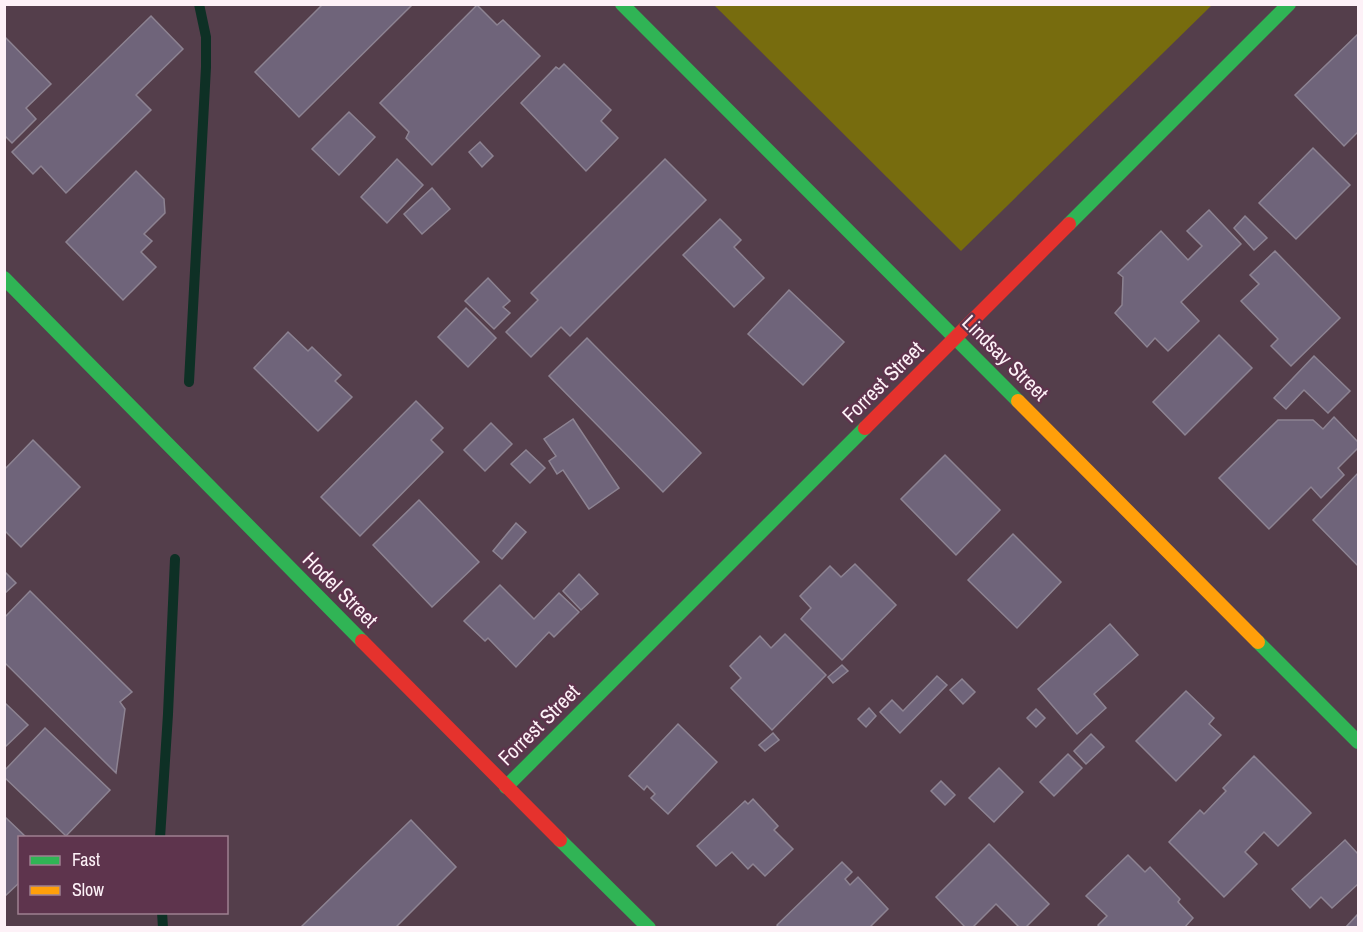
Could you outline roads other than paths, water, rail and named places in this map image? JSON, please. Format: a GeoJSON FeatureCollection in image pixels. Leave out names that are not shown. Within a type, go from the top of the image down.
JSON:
{"type":"FeatureCollection","features":[{"type":"Feature","properties":{"kind":"street","name":"Lindsay Street"},"geometry":{"type":"LineString","coordinates":[[622,4],[1359,742]]}},
{"type":"Feature","properties":{"kind":"street","name":"Forrest Street"},"geometry":{"type":"LineString","coordinates":[[506,787],[1289,4]]}},
{"type":"Feature","properties":{"kind":"street","name":"Hodel Street"},"geometry":{"type":"LineString","coordinates":[[4,278],[506,787],[649,927]]}},
{"type":"Feature","properties":{"kind":"waterway"},"geometry":{"type":"LineString","coordinates":[[189,382],[206,67],[206,37],[199,4]]}},
{"type":"Feature","properties":{"kind":"waterway"},"geometry":{"type":"LineString","coordinates":[[160,836],[175,559]]}},
{"type":"Feature","properties":{"kind":"waterway"},"geometry":{"type":"LineString","coordinates":[[162,914],[163,928]]}}]}
